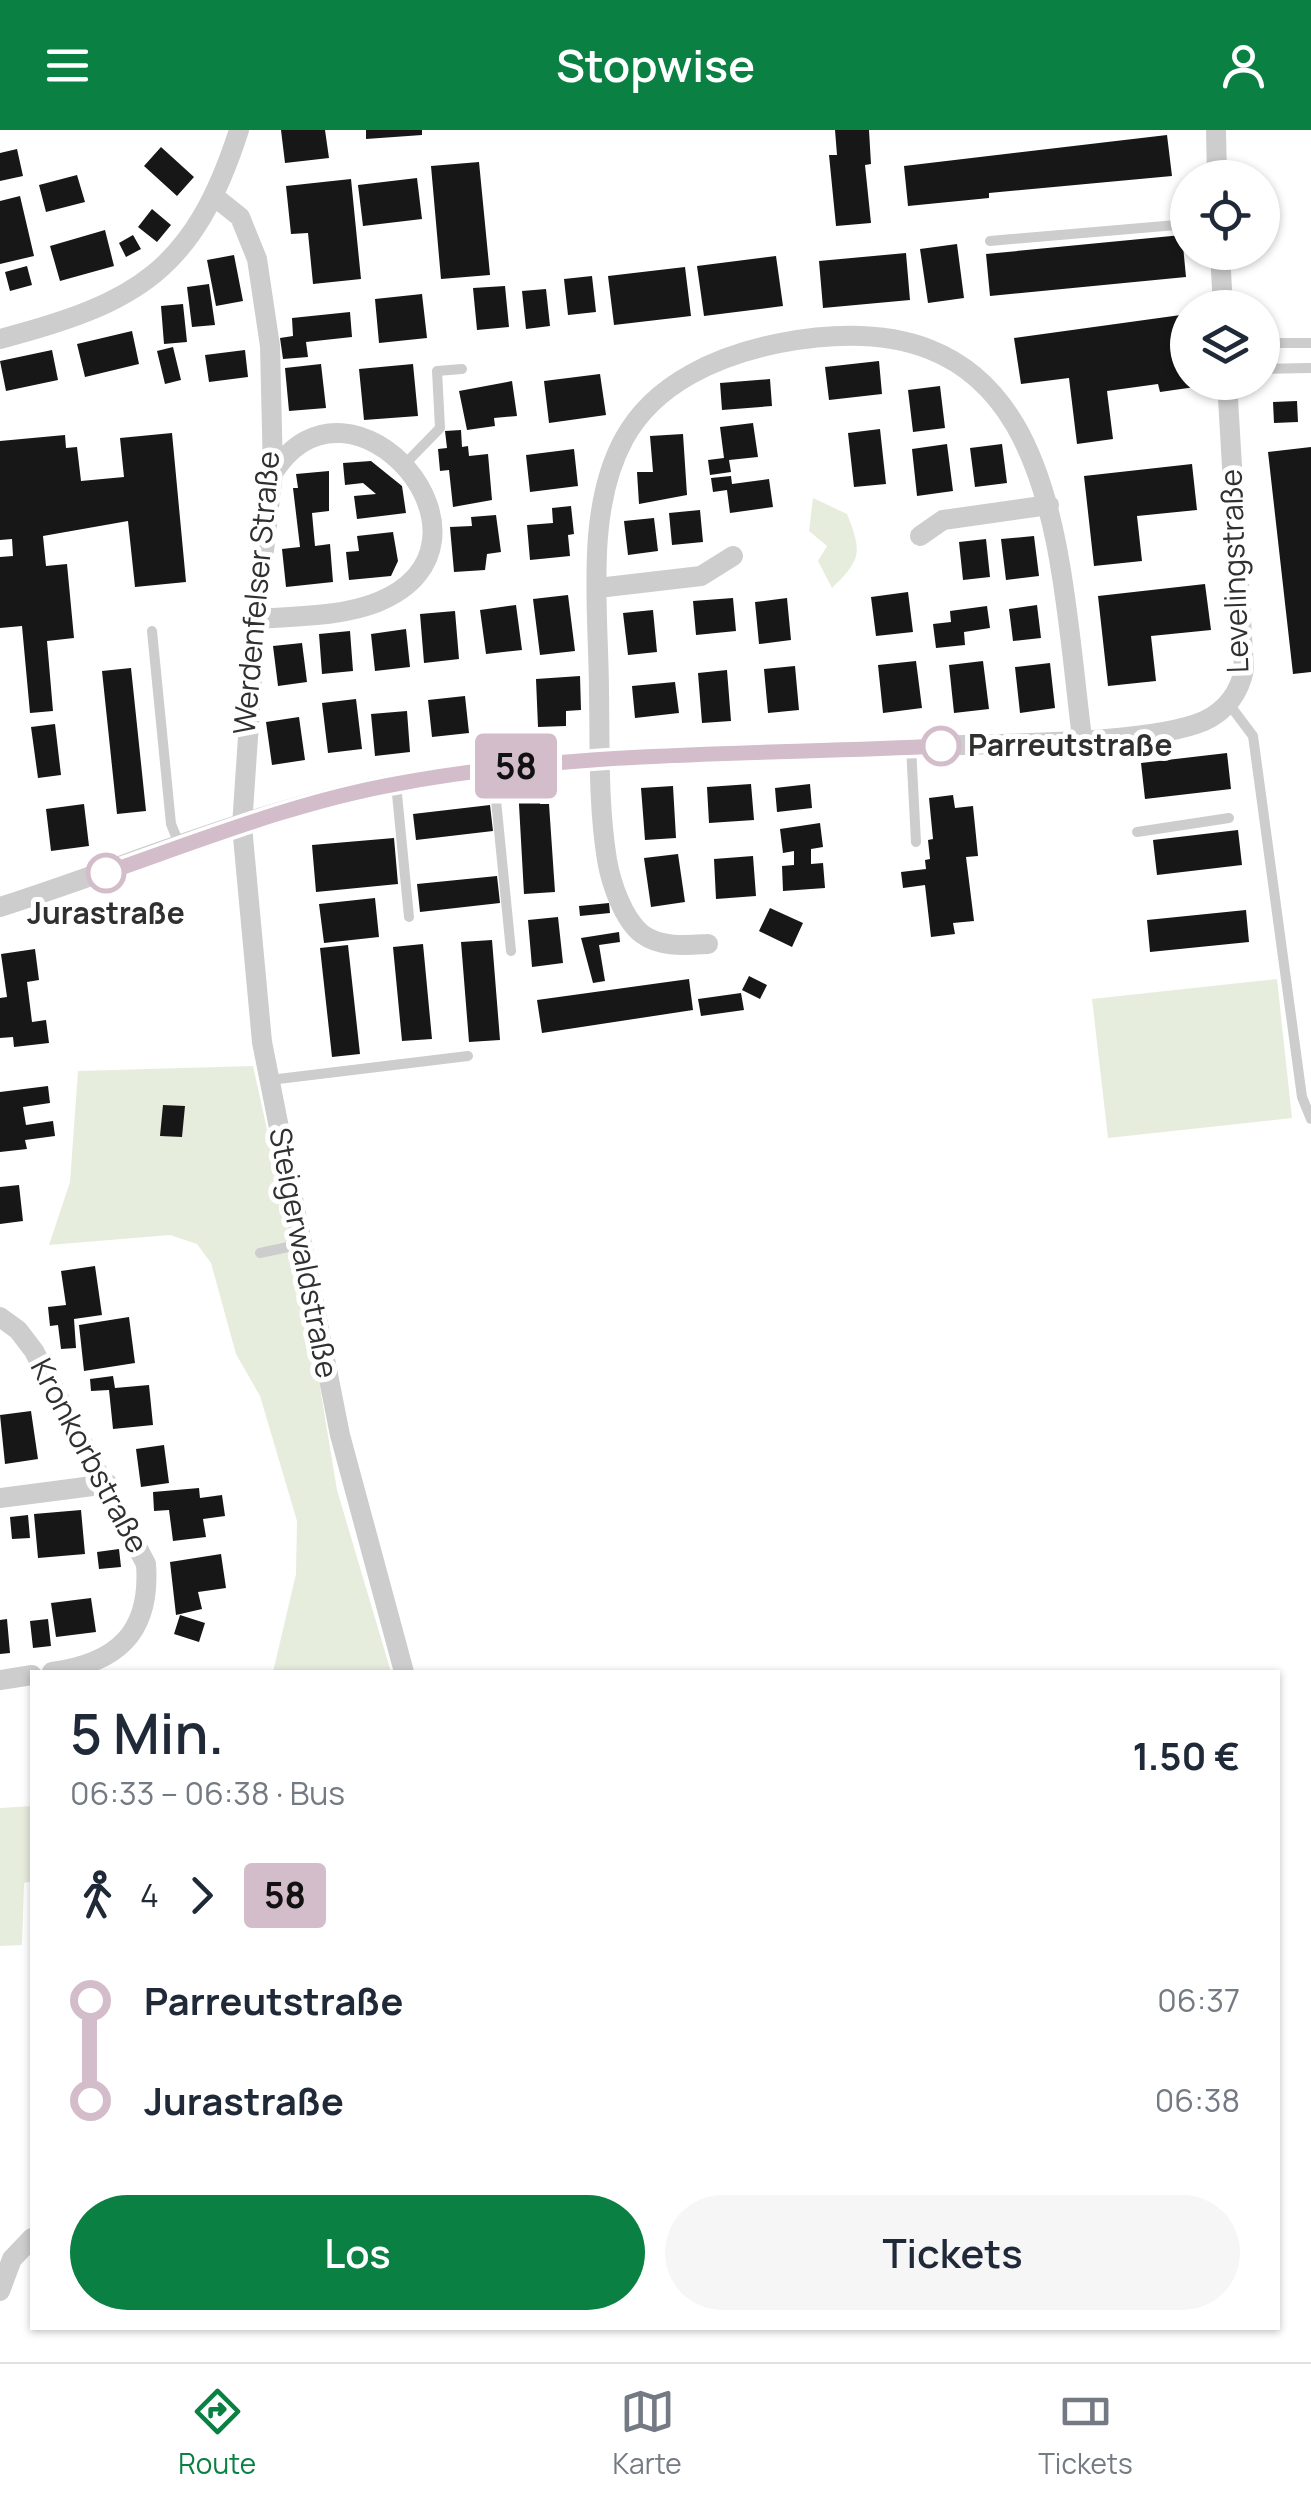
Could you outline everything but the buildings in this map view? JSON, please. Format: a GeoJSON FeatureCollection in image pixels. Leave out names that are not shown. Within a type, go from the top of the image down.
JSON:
{"type":"FeatureCollection","features":[{"type":"Feature","properties":{"kind":"street"},"geometry":{"type":"LineString","coordinates":[[0,339],[66,322],[117,301],[180,251],[215,196],[239,130]]}},
{"type":"Feature","properties":{"kind":"street"},"geometry":{"type":"LineString","coordinates":[[1216,130],[1217,160]]}},
{"type":"Feature","properties":{"kind":"street","name":"Werdenfelser Straße"},"geometry":{"type":"LineString","coordinates":[[215,196],[240,217],[257,259],[270,346],[272,473],[256,620],[242,826]]}},
{"type":"Feature","properties":{"kind":"street"},"geometry":{"type":"LineString","coordinates":[[708,944],[676,946],[642,934],[622,905],[608,864],[600,758],[598,588],[601,526],[610,476],[624,439],[646,407],[683,378],[721,360],[790,342],[837,336],[900,340],[960,363],[984,382],[1023,435],[1048,505],[1082,738]]}},
{"type":"Feature","properties":{"kind":"street","name":"Levelingstraße"},"geometry":{"type":"LineString","coordinates":[[600,758],[1082,738],[1182,727],[1206,720],[1229,704],[1244,670],[1228,400]]}},
{"type":"Feature","properties":{"kind":"street"},"geometry":{"type":"LineString","coordinates":[[256,620],[358,608],[396,592],[422,562],[432,524],[423,486],[406,463],[358,438],[322,434],[304,439],[286,452],[272,473]]}},
{"type":"Feature","properties":{"kind":"street"},"geometry":{"type":"LineString","coordinates":[[920,536],[943,520],[1048,505]]}},
{"type":"Feature","properties":{"kind":"street"},"geometry":{"type":"LineString","coordinates":[[598,588],[701,576],[733,556]]}},
{"type":"Feature","properties":{"kind":"street"},"geometry":{"type":"LineString","coordinates":[[0,908],[242,826],[396,784],[600,758]]}},
{"type":"Feature","properties":{"kind":"street","name":"Steigerwaldstraße"},"geometry":{"type":"LineString","coordinates":[[242,826],[268,1080],[359,1514],[403,1670]]}},
{"type":"Feature","properties":{"kind":"street","name":"Kronkorbstraße"},"geometry":{"type":"LineString","coordinates":[[0,1317],[34,1351],[108,1484],[146,1564],[149,1596],[138,1625],[116,1652],[94,1664],[62,1670]]}},
{"type":"Feature","properties":{"kind":"street"},"geometry":{"type":"LineString","coordinates":[[0,1498],[108,1484]]}},
{"type":"Feature","properties":{"kind":"street"},"geometry":{"type":"LineString","coordinates":[[0,1680],[30,1676]]}},
{"type":"Feature","properties":{"kind":"street"},"geometry":{"type":"LineString","coordinates":[[0,2291],[12,2259],[30,2240]]}},
{"type":"Feature","properties":{"kind":"lane"},"geometry":{"type":"LineString","coordinates":[[990,241],[1170,226]]}},
{"type":"Feature","properties":{"kind":"lane"},"geometry":{"type":"LineString","coordinates":[[1280,342],[1311,343]]}},
{"type":"Feature","properties":{"kind":"lane"},"geometry":{"type":"LineString","coordinates":[[406,463],[440,428],[438,371],[462,368]]}},
{"type":"Feature","properties":{"kind":"lane"},"geometry":{"type":"LineString","coordinates":[[1280,369],[1311,368]]}},
{"type":"Feature","properties":{"kind":"lane"},"geometry":{"type":"LineString","coordinates":[[152,631],[171,824],[181,847]]}},
{"type":"Feature","properties":{"kind":"lane"},"geometry":{"type":"LineString","coordinates":[[1229,704],[1253,736],[1302,1098],[1311,1119]]}},
{"type":"Feature","properties":{"kind":"lane"},"geometry":{"type":"LineString","coordinates":[[911,747],[916,842]]}},
{"type":"Feature","properties":{"kind":"lane"},"geometry":{"type":"LineString","coordinates":[[493,770],[511,951]]}},
{"type":"Feature","properties":{"kind":"lane"},"geometry":{"type":"LineString","coordinates":[[396,784],[409,918]]}},
{"type":"Feature","properties":{"kind":"lane"},"geometry":{"type":"LineString","coordinates":[[1136,832],[1229,818]]}},
{"type":"Feature","properties":{"kind":"lane"},"geometry":{"type":"LineString","coordinates":[[268,1080],[468,1056]]}},
{"type":"Feature","properties":{"kind":"lane"},"geometry":{"type":"LineString","coordinates":[[260,1253],[302,1244]]}},
{"type":"Feature","properties":{"kind":"green space"},"geometry":{"type":"Polygon","coordinates":[[[813,498],[847,514],[857,546],[854,562],[832,588],[818,561],[827,546],[809,531],[813,498]]]}},
{"type":"Feature","properties":{"kind":"green space"},"geometry":{"type":"Polygon","coordinates":[[[1277,979],[1292,1118],[1108,1138],[1092,999],[1277,979]]]}},
{"type":"Feature","properties":{"kind":"green space"},"geometry":{"type":"Polygon","coordinates":[[[253,1066],[308,1315],[337,1490],[390,1670],[273,1670],[296,1574],[297,1521],[260,1396],[236,1354],[211,1263],[197,1244],[170,1235],[49,1245],[70,1182],[78,1071],[253,1066]]]}},
{"type":"Feature","properties":{"kind":"green space"},"geometry":{"type":"Polygon","coordinates":[[[30,1806],[30,1882],[24,1883],[22,1945],[0,1946],[0,1808],[30,1806]]]}},
{"type":"Feature","properties":{"kind":"bus line","name":"58"},"geometry":{"type":"LineString","coordinates":[[106,873],[324,800],[396,784],[600,758],[941,746]]}},
{"type":"Feature","properties":{"kind":"place","name":"Parreutstraße"},"geometry":{"type":"Point","coordinates":[941,746]}},
{"type":"Feature","properties":{"kind":"place","name":"Jurastraße"},"geometry":{"type":"Point","coordinates":[106,873]}}]}
